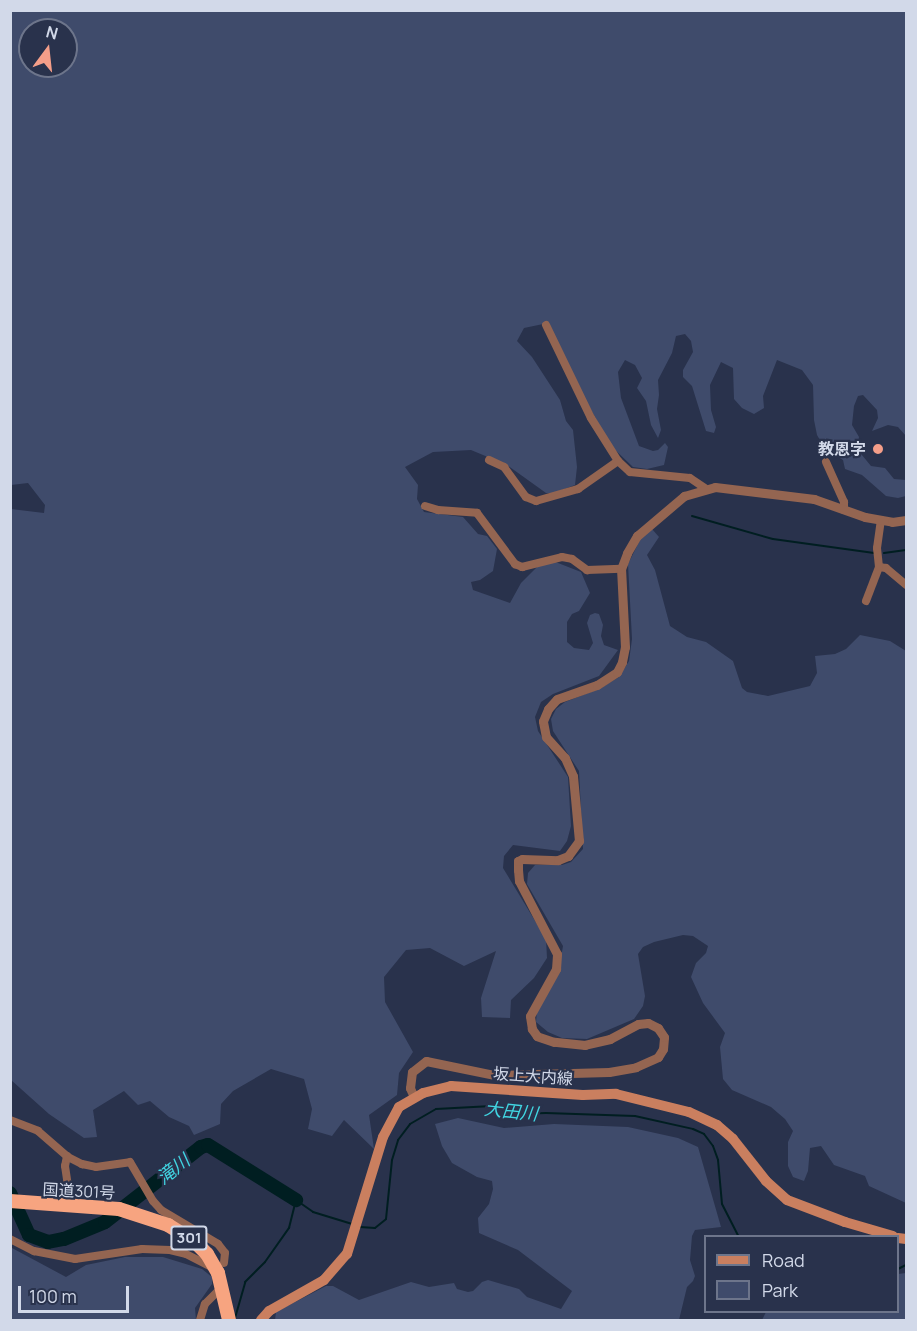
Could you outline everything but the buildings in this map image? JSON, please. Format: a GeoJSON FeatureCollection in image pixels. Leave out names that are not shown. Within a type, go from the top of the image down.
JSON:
{"type":"FeatureCollection","features":[{"type":"Feature","properties":{"kind":"highway","name":"国道301号"},"geometry":{"type":"LineString","coordinates":[[10,1201],[33,1205],[99,1206],[134,1212],[155,1219],[195,1242],[220,1266],[229,1320]]}},
{"type":"Feature","properties":{"kind":"main road","name":"坂上大内線"},"geometry":{"type":"LineString","coordinates":[[261,1320],[269,1311],[302,1295],[329,1276],[347,1254],[386,1128],[399,1107],[431,1090],[451,1086],[583,1095],[616,1094],[690,1112],[717,1125],[730,1136],[765,1181],[787,1200],[845,1222],[890,1235]]}},
{"type":"Feature","properties":{"kind":"street"},"geometry":{"type":"LineString","coordinates":[[546,325],[591,418],[618,461],[630,472],[690,478],[705,488]]}},
{"type":"Feature","properties":{"kind":"street"},"geometry":{"type":"LineString","coordinates":[[489,460],[504,467],[526,497],[536,501],[578,489],[618,461]]}},
{"type":"Feature","properties":{"kind":"street"},"geometry":{"type":"LineString","coordinates":[[826,462],[844,502],[844,510]]}},
{"type":"Feature","properties":{"kind":"street"},"geometry":{"type":"LineString","coordinates":[[414,1097],[411,1088],[412,1072],[426,1061],[494,1075],[609,1072],[636,1067],[658,1057],[663,1049],[664,1037],[658,1028],[648,1023],[638,1024],[610,1039],[585,1045],[537,1036],[530,1024],[530,1016],[556,969],[557,954],[519,881],[517,865],[522,858],[551,860],[568,856],[579,841],[573,776],[564,758],[546,736],[543,721],[548,709],[557,699],[597,685],[617,672],[625,647],[621,569],[637,537],[684,496],[705,488],[723,486],[804,497],[892,522],[906,519]]}},
{"type":"Feature","properties":{"kind":"street"},"geometry":{"type":"LineString","coordinates":[[425,506],[438,510],[477,513],[515,564],[522,567],[562,557],[572,559],[587,570],[621,569]]}},
{"type":"Feature","properties":{"kind":"street"},"geometry":{"type":"LineString","coordinates":[[866,601],[879,567],[877,548],[881,520]]}},
{"type":"Feature","properties":{"kind":"street"},"geometry":{"type":"LineString","coordinates":[[879,567],[885,568],[906,585]]}},
{"type":"Feature","properties":{"kind":"street"},"geometry":{"type":"LineString","coordinates":[[10,1120],[38,1131],[67,1156],[81,1164],[96,1167],[130,1162],[148,1195],[161,1210],[218,1244],[225,1253],[220,1266],[170,1250],[142,1249],[75,1259],[34,1251],[10,1239]]}},
{"type":"Feature","properties":{"kind":"street"},"geometry":{"type":"LineString","coordinates":[[67,1156],[65,1166],[70,1206]]}},
{"type":"Feature","properties":{"kind":"street"},"geometry":{"type":"LineString","coordinates":[[200,1320],[205,1304],[222,1288]]}},
{"type":"Feature","properties":{"kind":"green space"},"geometry":{"type":"Polygon","coordinates":[[[11,11],[906,11],[906,436],[898,427],[888,425],[872,431],[878,418],[877,410],[863,395],[858,396],[854,406],[852,425],[859,437],[857,449],[871,466],[885,468],[894,479],[906,480],[906,496],[898,498],[886,496],[862,475],[845,469],[843,460],[825,449],[817,435],[814,420],[813,385],[802,370],[777,360],[763,396],[764,408],[754,414],[742,408],[734,399],[733,368],[721,362],[710,385],[711,410],[716,427],[714,433],[706,431],[692,386],[683,377],[683,370],[693,352],[691,341],[685,334],[676,336],[672,353],[658,380],[657,409],[661,430],[658,438],[651,425],[646,401],[637,388],[642,378],[635,365],[625,360],[618,372],[621,398],[639,446],[653,451],[658,450],[665,443],[668,447],[664,465],[647,469],[633,467],[611,446],[577,385],[548,323],[524,328],[517,341],[532,357],[560,400],[566,421],[573,430],[577,467],[575,485],[554,493],[546,493],[507,465],[471,450],[433,452],[405,467],[418,485],[417,499],[424,512],[463,517],[478,534],[487,536],[497,549],[493,571],[480,580],[471,582],[473,590],[510,603],[521,583],[537,567],[553,561],[581,572],[590,593],[579,611],[572,614],[567,622],[567,642],[574,648],[589,650],[593,643],[587,623],[590,615],[595,613],[599,614],[603,625],[601,636],[604,645],[618,650],[599,676],[553,694],[541,702],[535,717],[538,731],[568,777],[571,826],[567,841],[560,851],[513,845],[504,856],[503,868],[546,939],[547,958],[534,978],[511,1000],[510,1018],[482,1017],[481,998],[496,951],[464,966],[430,948],[406,950],[384,977],[385,1002],[413,1052],[399,1073],[397,1095],[369,1115],[374,1149],[344,1120],[332,1136],[308,1129],[312,1109],[304,1079],[271,1069],[233,1091],[221,1104],[220,1124],[194,1135],[189,1126],[169,1117],[150,1101],[138,1105],[124,1091],[93,1110],[97,1137],[84,1138],[49,1114],[11,1080],[11,509],[44,513],[45,505],[28,483],[11,485],[11,11]]]}},
{"type":"Feature","properties":{"kind":"green space"},"geometry":{"type":"Polygon","coordinates":[[[652,529],[659,537],[647,555],[655,570],[670,626],[687,637],[706,642],[733,661],[742,688],[747,692],[768,696],[810,686],[817,673],[815,656],[835,654],[846,649],[860,635],[890,641],[906,651],[906,1203],[869,1186],[865,1176],[834,1165],[821,1146],[810,1148],[808,1171],[804,1181],[793,1177],[788,1166],[788,1142],[793,1131],[785,1119],[771,1107],[732,1090],[723,1079],[720,1047],[725,1033],[703,1003],[691,977],[696,963],[706,953],[708,946],[693,936],[683,935],[654,942],[643,947],[638,954],[645,996],[643,1006],[634,1019],[587,1039],[562,1038],[548,1032],[536,1022],[537,1010],[558,975],[563,946],[527,884],[528,873],[535,865],[562,865],[571,862],[583,849],[579,771],[553,731],[551,719],[556,709],[565,702],[601,688],[619,677],[629,661],[632,639],[628,564],[640,540],[652,529]]]}},
{"type":"Feature","properties":{"kind":"green space"},"geometry":{"type":"Polygon","coordinates":[[[458,1118],[504,1128],[554,1124],[628,1127],[678,1138],[698,1147],[721,1227],[695,1230],[692,1236],[690,1260],[695,1276],[687,1287],[679,1320],[275,1320],[276,1312],[326,1286],[333,1286],[359,1300],[411,1282],[429,1287],[454,1283],[457,1289],[468,1292],[488,1280],[519,1289],[527,1297],[561,1309],[572,1291],[518,1250],[479,1233],[478,1218],[489,1204],[493,1189],[492,1181],[477,1177],[452,1163],[442,1146],[435,1124],[458,1118]]]}},
{"type":"Feature","properties":{"kind":"green space"},"geometry":{"type":"Polygon","coordinates":[[[12,1248],[66,1277],[86,1265],[125,1257],[163,1257],[202,1269],[212,1277],[212,1284],[195,1308],[196,1320],[11,1320],[12,1248]]]}},
{"type":"Feature","properties":{"kind":"green space"},"geometry":{"type":"Polygon","coordinates":[[[906,1273],[906,1320],[762,1320],[766,1313],[899,1313],[899,1274],[906,1273]]]}},
{"type":"Feature","properties":{"kind":"waterway"},"geometry":{"type":"LineString","coordinates":[[692,516],[773,539],[874,553]]}},
{"type":"Feature","properties":{"kind":"waterway"},"geometry":{"type":"LineString","coordinates":[[884,553],[906,550]]}},
{"type":"Feature","properties":{"kind":"waterway","name":"大田川"},"geometry":{"type":"LineString","coordinates":[[360,1227],[375,1228],[386,1219],[392,1160],[398,1140],[410,1124],[436,1109],[492,1106],[519,1114],[635,1116],[693,1129],[704,1134],[713,1146],[718,1160],[722,1204],[738,1235]]}},
{"type":"Feature","properties":{"kind":"waterway","name":"滝川"},"geometry":{"type":"LineString","coordinates":[[10,1193],[29,1235],[48,1242],[64,1239],[105,1222],[201,1147],[208,1145],[296,1200]]}},
{"type":"Feature","properties":{"kind":"waterway","name":"滝川"},"geometry":{"type":"LineString","coordinates":[[235,1318],[245,1282],[265,1262],[289,1228],[296,1200],[313,1212],[352,1224]]}},
{"type":"Feature","properties":{"kind":"waterway","name":"大田川"},"geometry":{"type":"LineString","coordinates":[[899,1268],[906,1265]]}},
{"type":"Feature","properties":{"kind":"place","name":"教恩字"},"geometry":{"type":"Point","coordinates":[878,449]}}]}
